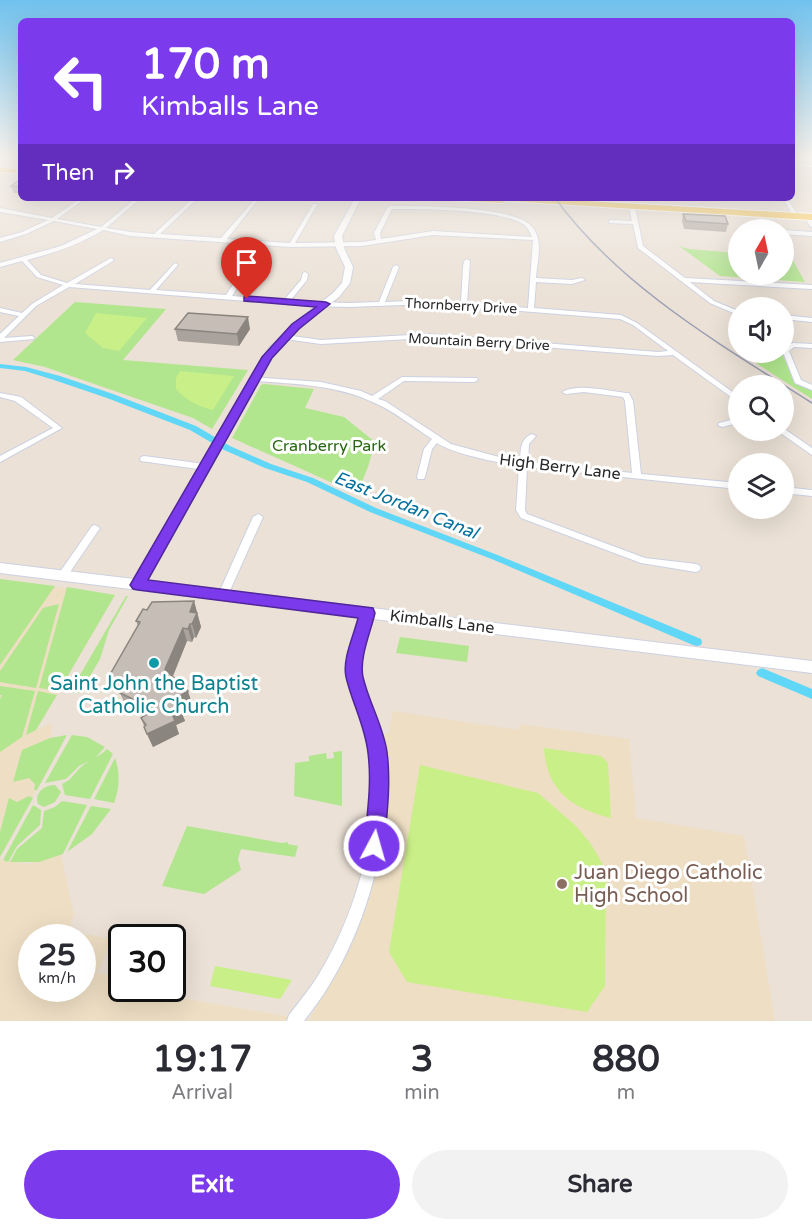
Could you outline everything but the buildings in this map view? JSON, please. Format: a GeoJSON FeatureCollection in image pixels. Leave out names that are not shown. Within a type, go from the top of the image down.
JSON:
{"type":"FeatureCollection","features":[{"type":"Feature","properties":{"kind":"main road"},"geometry":{"type":"LineString","coordinates":[[618,205],[796,217],[810,220]]}},
{"type":"Feature","properties":{"kind":"street"},"geometry":{"type":"LineString","coordinates":[[0,240],[32,232],[56,220],[76,205]]}},
{"type":"Feature","properties":{"kind":"street"},"geometry":{"type":"LineString","coordinates":[[0,265],[68,246],[102,228],[130,205]]}},
{"type":"Feature","properties":{"kind":"street"},"geometry":{"type":"LineString","coordinates":[[155,236],[189,205]]}},
{"type":"Feature","properties":{"kind":"street"},"geometry":{"type":"LineString","coordinates":[[223,240],[251,205]]}},
{"type":"Feature","properties":{"kind":"street"},"geometry":{"type":"LineString","coordinates":[[291,244],[315,205]]}},
{"type":"Feature","properties":{"kind":"street"},"geometry":{"type":"LineString","coordinates":[[138,585],[272,350],[311,313],[326,304],[344,287],[350,272],[347,260],[338,244],[340,231],[354,205]]}},
{"type":"Feature","properties":{"kind":"street"},"geometry":{"type":"LineString","coordinates":[[789,205],[796,217]]}},
{"type":"Feature","properties":{"kind":"street"},"geometry":{"type":"LineString","coordinates":[[632,207],[640,247],[716,305],[728,309]]}},
{"type":"Feature","properties":{"kind":"street"},"geometry":{"type":"LineString","coordinates":[[379,241],[377,233],[390,208],[506,216],[526,224],[534,232],[536,239],[531,309]]}},
{"type":"Feature","properties":{"kind":"street"},"geometry":{"type":"LineString","coordinates":[[0,210],[155,236],[291,244],[379,241],[440,233],[536,239]]}},
{"type":"Feature","properties":{"kind":"street"},"geometry":{"type":"LineString","coordinates":[[611,222],[635,223]]}},
{"type":"Feature","properties":{"kind":"street"},"geometry":{"type":"LineString","coordinates":[[794,233],[812,234]]}},
{"type":"Feature","properties":{"kind":"street","name":"Thornberry Drive"},"geometry":{"type":"LineString","coordinates":[[23,259],[39,276],[68,285],[286,302],[326,304],[425,302],[621,317],[728,393]]}},
{"type":"Feature","properties":{"kind":"street"},"geometry":{"type":"LineString","coordinates":[[0,339],[34,305],[111,260]]}},
{"type":"Feature","properties":{"kind":"street"},"geometry":{"type":"LineString","coordinates":[[464,304],[467,288],[464,274],[467,261]]}},
{"type":"Feature","properties":{"kind":"street"},"geometry":{"type":"LineString","coordinates":[[151,292],[175,265]]}},
{"type":"Feature","properties":{"kind":"street"},"geometry":{"type":"LineString","coordinates":[[381,304],[396,267]]}},
{"type":"Feature","properties":{"kind":"street"},"geometry":{"type":"LineString","coordinates":[[228,297],[237,283],[239,269]]}},
{"type":"Feature","properties":{"kind":"street"},"geometry":{"type":"LineString","coordinates":[[286,302],[304,280],[305,274]]}},
{"type":"Feature","properties":{"kind":"street"},"geometry":{"type":"LineString","coordinates":[[533,280],[572,282],[582,280]]}},
{"type":"Feature","properties":{"kind":"street"},"geometry":{"type":"LineString","coordinates":[[682,280],[812,287]]}},
{"type":"Feature","properties":{"kind":"street"},"geometry":{"type":"LineString","coordinates":[[0,310],[23,315]]}},
{"type":"Feature","properties":{"kind":"street"},"geometry":{"type":"LineString","coordinates":[[794,319],[812,320]]}},
{"type":"Feature","properties":{"kind":"street","name":"Mountain Berry Drive"},"geometry":{"type":"LineString","coordinates":[[285,337],[321,342],[428,336],[658,354],[674,353]]}},
{"type":"Feature","properties":{"kind":"street"},"geometry":{"type":"LineString","coordinates":[[0,339],[32,339]]}},
{"type":"Feature","properties":{"kind":"street"},"geometry":{"type":"LineString","coordinates":[[812,346],[788,347],[786,351],[797,379],[801,384],[812,388]]}},
{"type":"Feature","properties":{"kind":"street","name":"High Berry Lane"},"geometry":{"type":"LineString","coordinates":[[255,379],[333,387],[373,399],[436,439],[472,453],[523,464],[728,485]]}},
{"type":"Feature","properties":{"kind":"street"},"geometry":{"type":"LineString","coordinates":[[373,399],[402,379],[474,380]]}},
{"type":"Feature","properties":{"kind":"street"},"geometry":{"type":"LineString","coordinates":[[566,392],[584,390],[626,395],[629,401],[637,476]]}},
{"type":"Feature","properties":{"kind":"street"},"geometry":{"type":"LineString","coordinates":[[0,395],[18,399],[58,428],[0,459]]}},
{"type":"Feature","properties":{"kind":"street"},"geometry":{"type":"LineString","coordinates":[[722,425],[728,423]]}},
{"type":"Feature","properties":{"kind":"street"},"geometry":{"type":"LineString","coordinates":[[532,436],[525,444],[520,510],[524,516],[637,559],[696,568]]}},
{"type":"Feature","properties":{"kind":"street"},"geometry":{"type":"LineString","coordinates":[[421,477],[428,448],[436,439]]}},
{"type":"Feature","properties":{"kind":"street"},"geometry":{"type":"LineString","coordinates":[[794,439],[812,452]]}},
{"type":"Feature","properties":{"kind":"street"},"geometry":{"type":"LineString","coordinates":[[144,459],[205,467]]}},
{"type":"Feature","properties":{"kind":"street"},"geometry":{"type":"LineString","coordinates":[[794,491],[812,493]]}},
{"type":"Feature","properties":{"kind":"street"},"geometry":{"type":"LineString","coordinates":[[223,595],[258,518]]}},
{"type":"Feature","properties":{"kind":"street"},"geometry":{"type":"LineString","coordinates":[[63,576],[95,528]]}},
{"type":"Feature","properties":{"kind":"street","name":"Kimballs Lane"},"geometry":{"type":"LineString","coordinates":[[0,568],[812,667]]}},
{"type":"Feature","properties":{"kind":"street"},"geometry":{"type":"LineString","coordinates":[[295,1021],[324,980],[341,945],[361,895],[374,846],[379,798],[378,753],[373,728],[354,675],[367,613]]}},
{"type":"Feature","properties":{"kind":"shaded area"},"geometry":{"type":"Polygon","coordinates":[[[0,579],[115,595],[37,729],[52,724],[50,738],[67,735],[0,857],[0,579]]]}},
{"type":"Feature","properties":{"kind":"shaded area","name":"Juan Diego Catholic High School"},"geometry":{"type":"Polygon","coordinates":[[[393,711],[519,730],[520,724],[629,739],[636,818],[744,836],[775,1021],[0,1021],[0,859],[28,864],[61,855],[74,915],[71,924],[18,924],[18,1002],[96,1002],[96,936],[108,938],[108,947],[98,973],[108,975],[108,1002],[186,1002],[186,999],[309,1020],[351,947],[367,905],[383,847],[387,789],[383,736],[389,732],[393,711]]]}},
{"type":"Feature","properties":{"kind":"green space"},"geometry":{"type":"Polygon","coordinates":[[[679,246],[728,252],[728,277],[720,276],[679,246]]]}},
{"type":"Feature","properties":{"kind":"green space"},"geometry":{"type":"Polygon","coordinates":[[[794,262],[805,282],[794,281],[794,262]]]}},
{"type":"Feature","properties":{"kind":"green space"},"geometry":{"type":"Polygon","coordinates":[[[75,302],[166,309],[123,360],[248,370],[212,429],[193,418],[45,367],[13,360],[75,302]]]}},
{"type":"Feature","properties":{"kind":"green space"},"geometry":{"type":"Polygon","coordinates":[[[96,313],[147,318],[119,351],[103,348],[85,333],[96,313]]]}},
{"type":"Feature","properties":{"kind":"green space"},"geometry":{"type":"Polygon","coordinates":[[[756,363],[786,363],[791,375],[774,375],[756,363]]]}},
{"type":"Feature","properties":{"kind":"green space"},"geometry":{"type":"Polygon","coordinates":[[[180,371],[234,376],[213,410],[184,397],[176,389],[176,378],[180,371]]]}},
{"type":"Feature","properties":{"kind":"green space"},"geometry":{"type":"Polygon","coordinates":[[[794,382],[812,390],[812,399],[794,388],[794,382]]]}},
{"type":"Feature","properties":{"kind":"green space","name":"Cranberry Park"},"geometry":{"type":"Polygon","coordinates":[[[261,385],[314,389],[305,408],[344,417],[375,442],[357,494],[232,438],[261,385]]]}},
{"type":"Feature","properties":{"kind":"green space"},"geometry":{"type":"Polygon","coordinates":[[[0,579],[55,586],[0,665],[0,579]]]}},
{"type":"Feature","properties":{"kind":"green space"},"geometry":{"type":"Polygon","coordinates":[[[67,587],[115,595],[59,691],[39,688],[67,587]]]}},
{"type":"Feature","properties":{"kind":"green space"},"geometry":{"type":"Polygon","coordinates":[[[128,596],[109,630],[100,659],[80,693],[70,692],[128,596]]]}},
{"type":"Feature","properties":{"kind":"green space"},"geometry":{"type":"Polygon","coordinates":[[[59,604],[36,688],[0,682],[0,671],[43,608],[59,604]]]}},
{"type":"Feature","properties":{"kind":"green space"},"geometry":{"type":"Polygon","coordinates":[[[400,637],[469,646],[467,662],[396,653],[400,637]]]}},
{"type":"Feature","properties":{"kind":"green space"},"geometry":{"type":"Polygon","coordinates":[[[0,686],[35,691],[22,737],[0,752],[0,699],[2,695],[0,695],[0,686]]]}},
{"type":"Feature","properties":{"kind":"green space"},"geometry":{"type":"Polygon","coordinates":[[[38,691],[57,695],[36,730],[26,735],[38,691]]]}},
{"type":"Feature","properties":{"kind":"green space"},"geometry":{"type":"Polygon","coordinates":[[[67,735],[37,790],[34,790],[35,784],[29,778],[13,782],[22,750],[50,738],[67,735]]]}},
{"type":"Feature","properties":{"kind":"green space"},"geometry":{"type":"Polygon","coordinates":[[[72,735],[87,737],[105,747],[95,758],[79,766],[66,779],[45,783],[72,735]]]}},
{"type":"Feature","properties":{"kind":"green space"},"geometry":{"type":"Polygon","coordinates":[[[544,748],[601,756],[608,763],[611,818],[584,809],[564,795],[550,776],[544,748]]]}},
{"type":"Feature","properties":{"kind":"green space"},"geometry":{"type":"Polygon","coordinates":[[[107,749],[113,754],[90,799],[65,795],[62,784],[84,764],[107,749]]]}},
{"type":"Feature","properties":{"kind":"green space"},"geometry":{"type":"Polygon","coordinates":[[[342,751],[342,806],[294,796],[295,763],[309,761],[309,756],[326,753],[327,759],[334,758],[333,752],[342,751]]]}},
{"type":"Feature","properties":{"kind":"green space"},"geometry":{"type":"Polygon","coordinates":[[[115,758],[119,780],[114,803],[94,799],[115,758]]]}},
{"type":"Feature","properties":{"kind":"green space"},"geometry":{"type":"Polygon","coordinates":[[[420,765],[538,793],[576,826],[591,844],[606,870],[605,986],[587,1012],[407,982],[389,952],[420,765]]]}},
{"type":"Feature","properties":{"kind":"green space"},"geometry":{"type":"Polygon","coordinates":[[[55,785],[61,792],[55,802],[44,807],[38,804],[37,796],[41,790],[55,785]]]}},
{"type":"Feature","properties":{"kind":"green space"},"geometry":{"type":"Polygon","coordinates":[[[29,796],[33,798],[0,857],[0,832],[9,798],[17,802],[29,796]]]}},
{"type":"Feature","properties":{"kind":"green space"},"geometry":{"type":"Polygon","coordinates":[[[62,801],[87,805],[63,854],[39,862],[10,862],[17,849],[42,828],[44,811],[55,807],[62,801]]]}},
{"type":"Feature","properties":{"kind":"green space"},"geometry":{"type":"Polygon","coordinates":[[[33,805],[41,810],[40,825],[17,846],[8,862],[3,860],[33,805]]]}},
{"type":"Feature","properties":{"kind":"green space"},"geometry":{"type":"Polygon","coordinates":[[[91,806],[111,809],[92,834],[67,852],[91,806]]]}},
{"type":"Feature","properties":{"kind":"green space"},"geometry":{"type":"Polygon","coordinates":[[[187,826],[282,843],[288,842],[288,844],[298,846],[295,857],[241,849],[238,859],[241,870],[204,894],[162,886],[187,826]]]}},
{"type":"Feature","properties":{"kind":"green space"},"geometry":{"type":"Polygon","coordinates":[[[215,966],[292,980],[280,999],[210,986],[215,966]]]}},
{"type":"Feature","properties":{"kind":"waterway","name":"East Jordan Canal"},"geometry":{"type":"LineString","coordinates":[[0,366],[26,369],[57,378],[193,428],[227,448],[268,466],[310,480],[373,510],[497,558],[697,642]]}},
{"type":"Feature","properties":{"kind":"waterway","name":"East Jordan Canal"},"geometry":{"type":"LineString","coordinates":[[762,673],[812,694]]}},
{"type":"Feature","properties":{"kind":"tram line"},"geometry":{"type":"LineString","coordinates":[[560,205],[581,230],[610,259],[673,312],[812,403]]}},
{"type":"Feature","properties":{"kind":"place","name":"Saint John the Baptist Catholic Church"},"geometry":{"type":"Point","coordinates":[154,663]}},
{"type":"Feature","properties":{"kind":"place","name":"Juan Diego Catholic High School"},"geometry":{"type":"Point","coordinates":[562,884]}},
{"type":"Feature","properties":{"kind":"route"},"geometry":{"type":"LineString","coordinates":[[247,299],[326,304],[311,313],[272,350],[138,585],[367,613],[354,675],[373,728],[378,753],[379,798],[374,846]]}}]}
